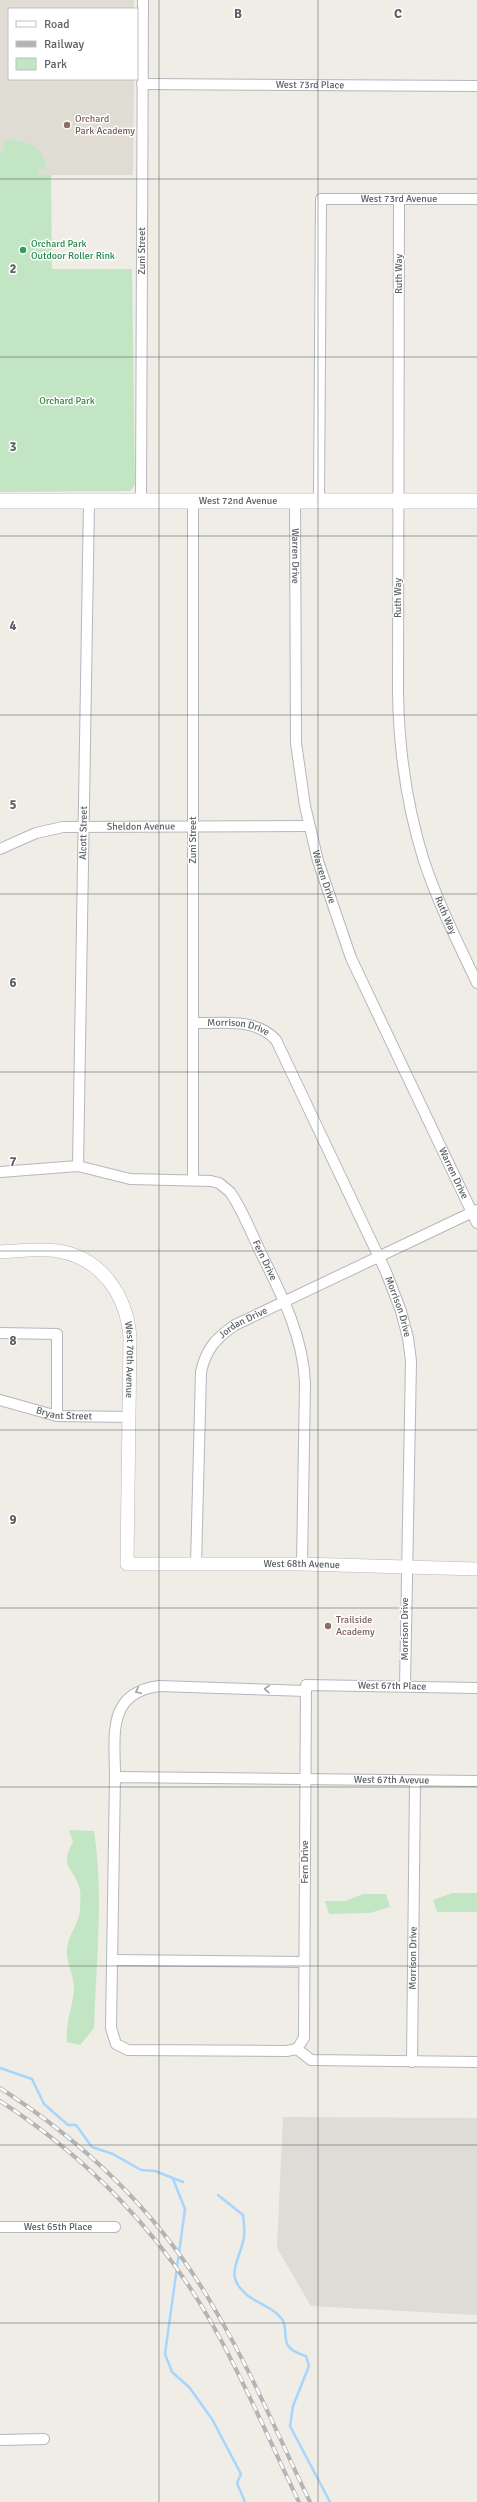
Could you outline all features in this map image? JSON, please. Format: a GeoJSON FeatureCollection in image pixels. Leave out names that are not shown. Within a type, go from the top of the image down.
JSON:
{"type":"FeatureCollection","features":[{"type":"Feature","properties":{"kind":"main road","name":"West 72nd Avenue"},"geometry":{"type":"LineString","coordinates":[[0,501],[477,501]]}},
{"type":"Feature","properties":{"kind":"street","name":"Zuni Street"},"geometry":{"type":"LineString","coordinates":[[141,501],[143,0]]}},
{"type":"Feature","properties":{"kind":"street","name":"West 73rd Place"},"geometry":{"type":"LineString","coordinates":[[142,84],[477,86]]}},
{"type":"Feature","properties":{"kind":"street","name":"West 73rd Avenue"},"geometry":{"type":"LineString","coordinates":[[319,501],[321,199],[477,199]]}},
{"type":"Feature","properties":{"kind":"street","name":"Ruth Way"},"geometry":{"type":"LineString","coordinates":[[400,199],[398,694],[404,777],[424,860],[448,920],[477,983]]}},
{"type":"Feature","properties":{"kind":"street","name":"Alcott Street"},"geometry":{"type":"LineString","coordinates":[[78,1166],[89,501]]}},
{"type":"Feature","properties":{"kind":"street","name":"Zuni Street"},"geometry":{"type":"LineString","coordinates":[[193,501],[193,1180]]}},
{"type":"Feature","properties":{"kind":"street","name":"Warren Drive"},"geometry":{"type":"LineString","coordinates":[[295,501],[294,711],[299,775],[309,826],[328,895],[351,958],[474,1212],[477,1223]]}},
{"type":"Feature","properties":{"kind":"street","name":"Sheldon Avenue"},"geometry":{"type":"LineString","coordinates":[[0,849],[45,830],[84,826],[309,826]]}},
{"type":"Feature","properties":{"kind":"street","name":"Morrison Drive"},"geometry":{"type":"LineString","coordinates":[[193,1024],[254,1025],[266,1031],[276,1040],[378,1257],[401,1310],[410,1348],[411,1395],[406,1568],[405,1686]]}},
{"type":"Feature","properties":{"kind":"street","name":"Fern Drive"},"geometry":{"type":"LineString","coordinates":[[0,1172],[78,1166],[130,1179],[193,1180],[219,1183],[230,1192],[284,1302],[298,1338],[304,1372],[302,1564]]}},
{"type":"Feature","properties":{"kind":"street","name":"Jordan Drive"},"geometry":{"type":"LineString","coordinates":[[196,1564],[201,1380],[204,1360],[212,1344],[225,1332],[284,1302],[474,1212]]}},
{"type":"Feature","properties":{"kind":"street","name":"West 70th Avenue"},"geometry":{"type":"LineString","coordinates":[[0,1252],[48,1250],[68,1253],[94,1265],[113,1284],[124,1303],[129,1321],[127,1564]]}},
{"type":"Feature","properties":{"kind":"street"},"geometry":{"type":"LineString","coordinates":[[0,1333],[57,1334],[57,1416]]}},
{"type":"Feature","properties":{"kind":"street","name":"Bryant Street"},"geometry":{"type":"LineString","coordinates":[[0,1400],[57,1416],[129,1417]]}},
{"type":"Feature","properties":{"kind":"street","name":"West 68th Avenue"},"geometry":{"type":"LineString","coordinates":[[127,1564],[302,1564],[477,1569]]}},
{"type":"Feature","properties":{"kind":"street","name":"West 67th Place"},"geometry":{"type":"LineString","coordinates":[[297,2049],[286,2051],[128,2050],[116,2044],[112,2028],[112,1960],[116,1720],[122,1703],[132,1694],[146,1688],[159,1686],[306,1688],[405,1686],[477,1688]]}},
{"type":"Feature","properties":{"kind":"street","name":"Fern Drive"},"geometry":{"type":"LineString","coordinates":[[297,2049],[304,2038],[306,1688]]}},
{"type":"Feature","properties":{"kind":"street","name":"West 67th Avevue"},"geometry":{"type":"LineString","coordinates":[[115,1777],[477,1781]]}},
{"type":"Feature","properties":{"kind":"street","name":"Morrison Drive"},"geometry":{"type":"LineString","coordinates":[[412,2062],[415,1781]]}},
{"type":"Feature","properties":{"kind":"street"},"geometry":{"type":"LineString","coordinates":[[112,1960],[304,1962]]}},
{"type":"Feature","properties":{"kind":"street"},"geometry":{"type":"LineString","coordinates":[[297,2049],[311,2060],[477,2062]]}},
{"type":"Feature","properties":{"kind":"street","name":"West 65th Place"},"geometry":{"type":"LineString","coordinates":[[0,2227],[115,2227]]}},
{"type":"Feature","properties":{"kind":"street"},"geometry":{"type":"LineString","coordinates":[[0,2440],[44,2439]]}},
{"type":"Feature","properties":{"kind":"shaded area","name":"Orchard Park Academy"},"geometry":{"type":"Polygon","coordinates":[[[0,0],[134,0],[134,8],[8,8],[8,80],[134,80],[133,175],[51,175],[0,172],[0,0]]]}},
{"type":"Feature","properties":{"kind":"shaded area"},"geometry":{"type":"Polygon","coordinates":[[[283,2117],[477,2118],[477,2315],[311,2306],[277,2248],[283,2117]]]}},
{"type":"Feature","properties":{"kind":"green space","name":"Orchard Park"},"geometry":{"type":"Polygon","coordinates":[[[12,140],[25,143],[40,151],[45,161],[46,168],[37,169],[38,174],[51,175],[52,269],[132,269],[135,485],[130,491],[0,492],[0,152],[4,151],[4,141],[12,140]]]}},
{"type":"Feature","properties":{"kind":"green space"},"geometry":{"type":"Polygon","coordinates":[[[69,1830],[94,1831],[97,1855],[99,1904],[94,2028],[80,2045],[67,2042],[67,2029],[74,1982],[68,1960],[67,1949],[69,1939],[80,1913],[80,1890],[78,1882],[67,1863],[69,1851],[73,1842],[69,1830]]]}},
{"type":"Feature","properties":{"kind":"green space"},"geometry":{"type":"Polygon","coordinates":[[[452,1893],[477,1893],[477,1912],[437,1912],[433,1900],[452,1893]]]}},
{"type":"Feature","properties":{"kind":"green space"},"geometry":{"type":"Polygon","coordinates":[[[363,1894],[386,1894],[390,1907],[370,1913],[329,1914],[325,1901],[345,1901],[363,1894]]]}},
{"type":"Feature","properties":{"kind":"waterway"},"geometry":{"type":"LineString","coordinates":[[0,2068],[32,2079],[44,2104],[68,2125],[76,2125],[92,2147],[113,2154],[141,2170],[155,2171],[183,2182]]}},
{"type":"Feature","properties":{"kind":"waterway"},"geometry":{"type":"LineString","coordinates":[[173,2179],[185,2209],[165,2354],[172,2372],[189,2387],[212,2419],[241,2474],[237,2483],[245,2502]]}},
{"type":"Feature","properties":{"kind":"waterway"},"geometry":{"type":"LineString","coordinates":[[218,2195],[243,2215],[244,2237],[235,2268],[234,2274],[236,2281],[247,2295],[270,2309],[282,2319],[287,2344],[296,2352],[306,2356],[309,2366],[293,2406],[290,2426],[330,2502]]}},
{"type":"Feature","properties":{"kind":"railway"},"geometry":{"type":"LineString","coordinates":[[0,2088],[65,2135],[95,2161],[150,2217],[175,2248],[197,2281],[231,2338],[255,2384],[310,2502]]}},
{"type":"Feature","properties":{"kind":"railway"},"geometry":{"type":"LineString","coordinates":[[0,2101],[62,2146],[92,2172],[145,2227],[169,2257],[191,2289],[223,2344],[246,2389],[299,2502]]}},
{"type":"Feature","properties":{"kind":"place","name":"Orchard Park Academy"},"geometry":{"type":"Point","coordinates":[67,125]}},
{"type":"Feature","properties":{"kind":"place","name":"Orchard Park Outdoor Roller Rink"},"geometry":{"type":"Point","coordinates":[23,250]}},
{"type":"Feature","properties":{"kind":"place","name":"Trailside Academy"},"geometry":{"type":"Point","coordinates":[328,1626]}}]}
